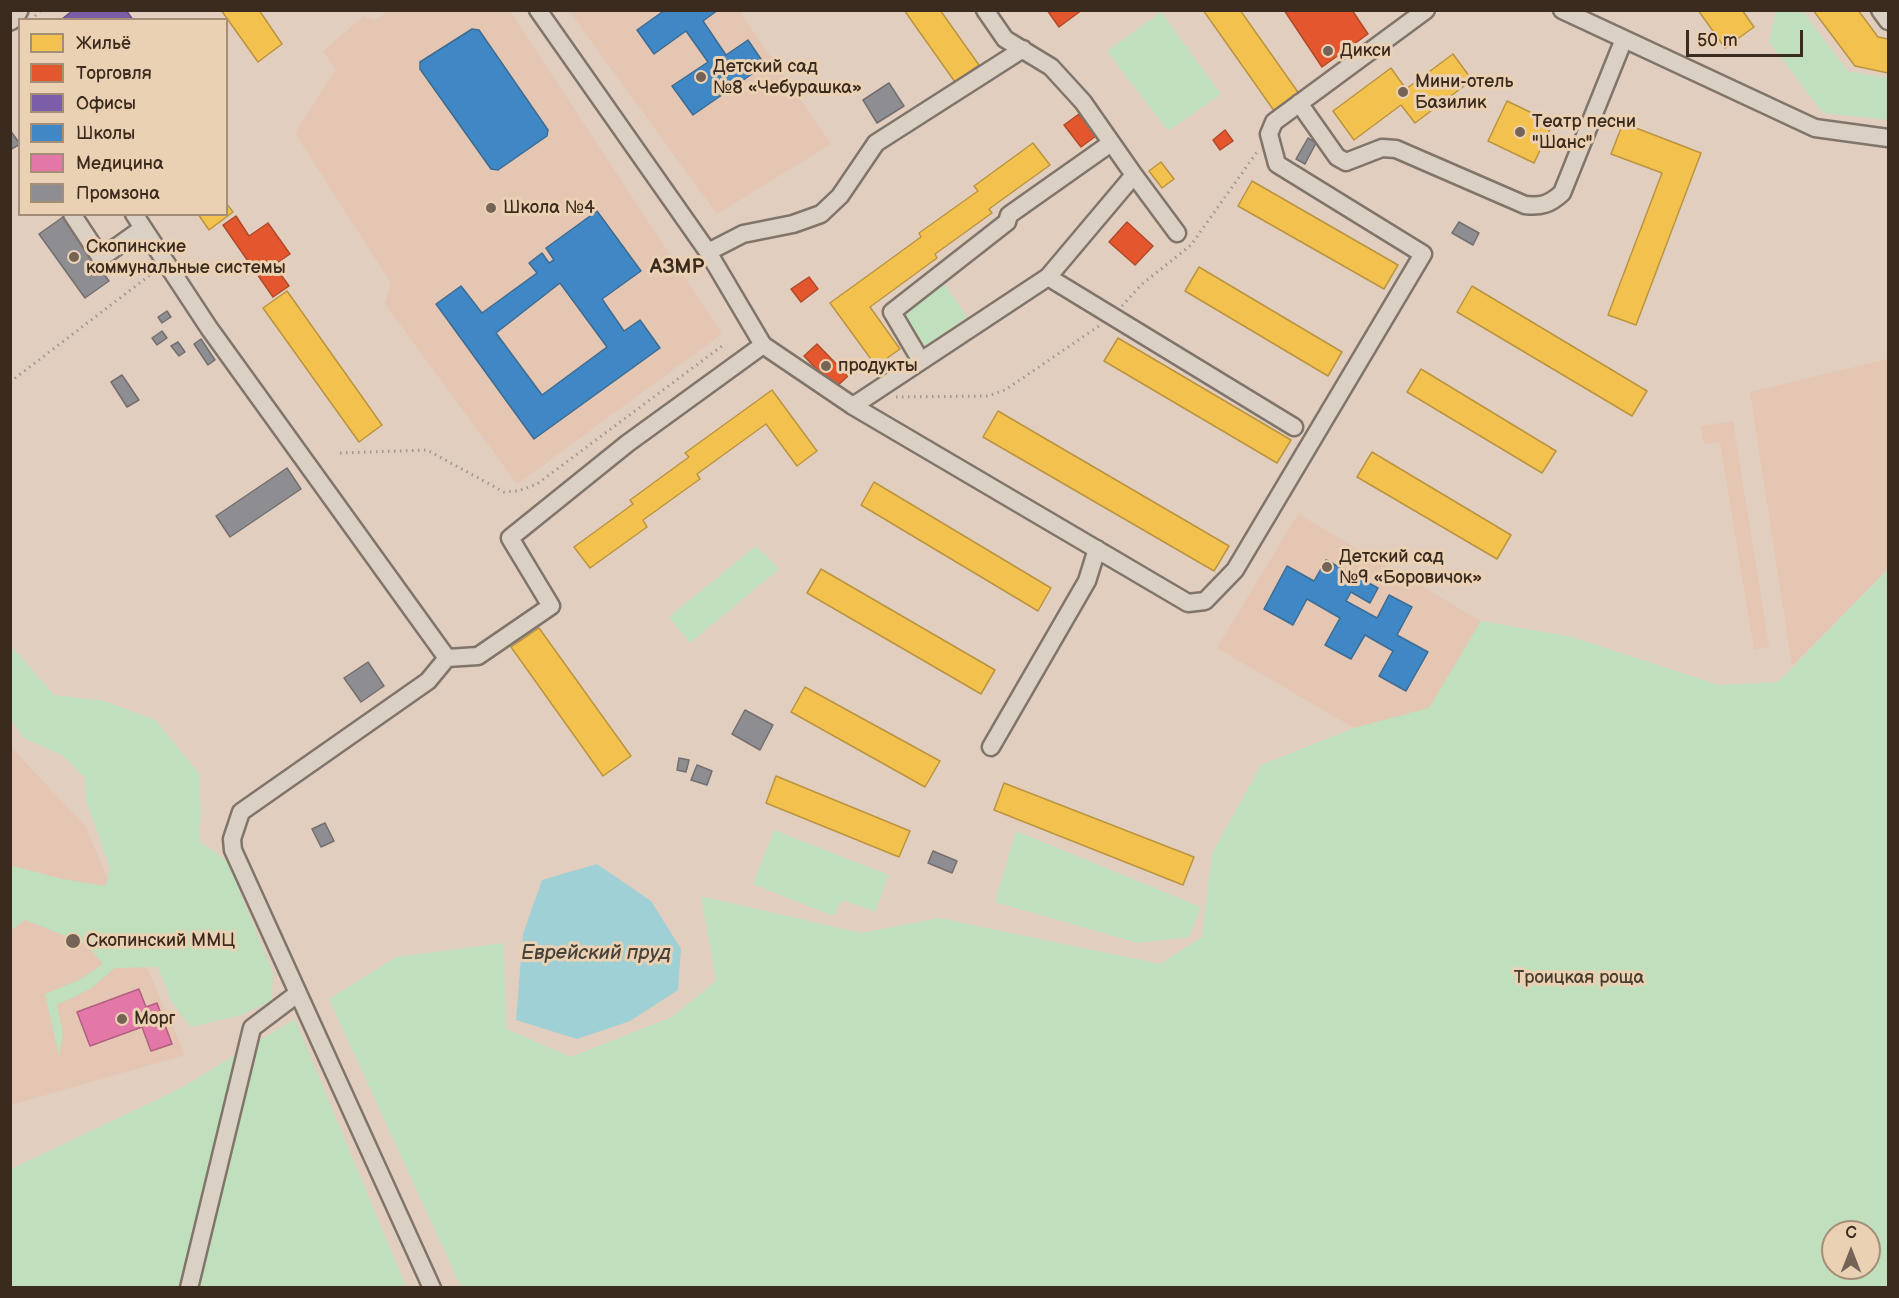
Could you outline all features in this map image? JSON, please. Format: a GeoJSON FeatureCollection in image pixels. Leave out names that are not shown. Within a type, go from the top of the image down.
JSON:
{"type":"FeatureCollection","features":[{"type":"Feature","properties":{"kind":"street"},"geometry":{"type":"LineString","coordinates":[[559,10],[543,17],[708,252],[763,345],[860,401],[1188,603],[1205,601],[1235,570],[1423,254],[1277,164],[1269,134],[1274,122],[1426,10]]}},
{"type":"Feature","properties":{"kind":"street"},"geometry":{"type":"LineString","coordinates":[[985,10],[1005,39],[1051,67],[1083,102],[1177,233]]}},
{"type":"Feature","properties":{"kind":"street"},"geometry":{"type":"LineString","coordinates":[[1562,10],[1815,128],[1888,138]]}},
{"type":"Feature","properties":{"kind":"street"},"geometry":{"type":"LineString","coordinates":[[1880,10],[1888,21]]}},
{"type":"Feature","properties":{"kind":"street"},"geometry":{"type":"LineString","coordinates":[[1299,104],[1337,157],[1346,162],[1382,148],[1396,149],[1525,205],[1538,206],[1551,202],[1562,193],[1624,39]]}},
{"type":"Feature","properties":{"kind":"street"},"geometry":{"type":"LineString","coordinates":[[708,252],[743,234],[793,224],[821,214],[840,196],[876,143],[1023,49]]}},
{"type":"Feature","properties":{"kind":"street"},"geometry":{"type":"LineString","coordinates":[[921,361],[892,312],[1007,222],[1009,215],[1111,143]]}},
{"type":"Feature","properties":{"kind":"street"},"geometry":{"type":"LineString","coordinates":[[860,401],[1048,277],[1134,175]]}},
{"type":"Feature","properties":{"kind":"street"},"geometry":{"type":"LineString","coordinates":[[73,216],[101,258],[139,221],[209,328],[447,658]]}},
{"type":"Feature","properties":{"kind":"street"},"geometry":{"type":"LineString","coordinates":[[1048,277],[1294,427]]}},
{"type":"Feature","properties":{"kind":"street"},"geometry":{"type":"LineString","coordinates":[[432,1287],[233,850],[232,839],[241,812],[428,681],[447,658],[478,656],[551,606],[510,538],[628,442],[763,345]]}},
{"type":"Feature","properties":{"kind":"street"},"geometry":{"type":"LineString","coordinates":[[991,747],[1087,581],[1097,549]]}},
{"type":"Feature","properties":{"kind":"street"},"geometry":{"type":"LineString","coordinates":[[189,1287],[252,1028],[297,994]]}},
{"type":"Feature","properties":{"kind":"path"},"geometry":{"type":"LineString","coordinates":[[19,17],[41,10]]}},
{"type":"Feature","properties":{"kind":"path"},"geometry":{"type":"LineString","coordinates":[[860,401],[988,396],[1005,390],[1113,317],[1141,285],[1191,245],[1269,134]]}},
{"type":"Feature","properties":{"kind":"path"},"geometry":{"type":"LineString","coordinates":[[10,382],[166,263]]}},
{"type":"Feature","properties":{"kind":"path"},"geometry":{"type":"LineString","coordinates":[[340,453],[427,450],[504,492],[518,491],[537,484],[722,346]]}},
{"type":"Feature","properties":{"kind":"shaded area","name":"Школа №4"},"geometry":{"type":"Polygon","coordinates":[[[388,11],[510,11],[722,334],[517,484],[385,304],[391,283],[295,133],[336,69],[323,51],[364,16],[375,20],[388,11]]]}},
{"type":"Feature","properties":{"kind":"shaded area","name":"Детский сад №8 «Чебурашка»"},"geometry":{"type":"Polygon","coordinates":[[[569,11],[739,11],[831,144],[717,214],[569,11]]]}},
{"type":"Feature","properties":{"kind":"shaded area"},"geometry":{"type":"Polygon","coordinates":[[[1888,359],[1888,569],[1792,666],[1750,392],[1888,359]]]}},
{"type":"Feature","properties":{"kind":"shaded area"},"geometry":{"type":"Polygon","coordinates":[[[1733,421],[1769,647],[1754,650],[1720,442],[1704,444],[1701,426],[1733,421]]]}},
{"type":"Feature","properties":{"kind":"shaded area","name":"Детский сад №9 «Боровичок»"},"geometry":{"type":"Polygon","coordinates":[[[1298,514],[1481,621],[1429,708],[1354,728],[1217,648],[1298,514]]]}},
{"type":"Feature","properties":{"kind":"shaded area","name":"Скопинский ММЦ"},"geometry":{"type":"Polygon","coordinates":[[[10,746],[85,826],[185,1055],[11,1105],[10,746]]]}},
{"type":"Feature","properties":{"kind":"green space"},"geometry":{"type":"Polygon","coordinates":[[[1776,10],[1802,11],[1848,71],[1888,78],[1888,120],[1823,113],[1769,42],[1776,10]]]}},
{"type":"Feature","properties":{"kind":"green space"},"geometry":{"type":"Polygon","coordinates":[[[1161,12],[1221,94],[1168,131],[1107,51],[1161,12]]]}},
{"type":"Feature","properties":{"kind":"green space"},"geometry":{"type":"Polygon","coordinates":[[[944,283],[967,317],[925,346],[905,314],[907,309],[944,283]]]}},
{"type":"Feature","properties":{"kind":"green space"},"geometry":{"type":"Polygon","coordinates":[[[756,546],[779,569],[690,643],[669,617],[756,546]]]}},
{"type":"Feature","properties":{"kind":"green space","name":"Троицкая роща"},"geometry":{"type":"Polygon","coordinates":[[[1888,569],[1888,1287],[461,1287],[329,999],[396,957],[504,943],[506,1029],[571,1057],[672,1017],[716,981],[701,896],[861,933],[939,918],[1160,964],[1202,937],[1212,853],[1261,765],[1354,728],[1429,708],[1481,621],[1572,637],[1719,685],[1778,682],[1888,569]]]}},
{"type":"Feature","properties":{"kind":"green space"},"geometry":{"type":"Polygon","coordinates":[[[11,646],[54,695],[104,701],[155,720],[199,773],[201,812],[199,841],[227,861],[273,973],[272,1000],[242,1015],[191,1027],[171,1001],[158,967],[115,968],[90,989],[57,1005],[63,1032],[59,1057],[45,994],[79,980],[103,964],[86,944],[25,920],[11,930],[11,868],[13,866],[62,879],[106,886],[110,868],[86,800],[85,778],[62,755],[24,738],[11,720],[11,646]]]}},
{"type":"Feature","properties":{"kind":"green space"},"geometry":{"type":"Polygon","coordinates":[[[774,830],[889,875],[875,912],[843,900],[833,916],[753,884],[774,830]]]}},
{"type":"Feature","properties":{"kind":"green space"},"geometry":{"type":"Polygon","coordinates":[[[1016,831],[1201,907],[1189,937],[1138,943],[995,902],[1016,831]]]}},
{"type":"Feature","properties":{"kind":"green space"},"geometry":{"type":"Polygon","coordinates":[[[295,1019],[406,1287],[11,1288],[11,1169],[179,1089],[295,1019]]]}},
{"type":"Feature","properties":{"kind":"water","name":"Еврейский пруд"},"geometry":{"type":"Polygon","coordinates":[[[597,864],[651,901],[681,949],[678,990],[630,1021],[577,1039],[516,1020],[523,934],[542,880],[597,864]]]}},
{"type":"Feature","properties":{"kind":"building: Жильё"},"geometry":{"type":"Polygon","coordinates":[[[221,10],[259,10],[282,44],[258,62],[221,10]]]}},
{"type":"Feature","properties":{"kind":"building: Жильё"},"geometry":{"type":"Polygon","coordinates":[[[904,10],[940,10],[979,65],[955,82],[904,10]]]}},
{"type":"Feature","properties":{"kind":"building: Жильё"},"geometry":{"type":"Polygon","coordinates":[[[1203,10],[1240,10],[1300,95],[1275,112],[1203,10]]]}},
{"type":"Feature","properties":{"kind":"building: Жильё"},"geometry":{"type":"Polygon","coordinates":[[[1698,10],[1742,10],[1754,27],[1725,48],[1698,10]]]}},
{"type":"Feature","properties":{"kind":"building: Жильё"},"geometry":{"type":"Polygon","coordinates":[[[1813,10],[1858,10],[1878,37],[1888,39],[1888,73],[1855,66],[1813,10]]]}},
{"type":"Feature","properties":{"kind":"building: Жильё"},"geometry":{"type":"Polygon","coordinates":[[[1453,54],[1472,80],[1415,123],[1401,105],[1354,140],[1333,111],[1391,68],[1406,89],[1453,54]]]}},
{"type":"Feature","properties":{"kind":"building: Жильё","name":"Театр песни \"Шанс\""},"geometry":{"type":"Polygon","coordinates":[[[1507,101],[1553,123],[1534,163],[1488,141],[1507,101]]]}},
{"type":"Feature","properties":{"kind":"building: Жильё"},"geometry":{"type":"Polygon","coordinates":[[[1623,123],[1701,153],[1636,325],[1608,315],[1662,173],[1611,154],[1623,123]]]}},
{"type":"Feature","properties":{"kind":"building: Жильё"},"geometry":{"type":"Polygon","coordinates":[[[1033,143],[1050,165],[989,209],[992,213],[935,254],[937,258],[870,307],[900,349],[876,366],[830,303],[921,237],[919,233],[978,191],[974,186],[1033,143]]]}},
{"type":"Feature","properties":{"kind":"building: Жильё"},"geometry":{"type":"Polygon","coordinates":[[[1161,162],[1174,179],[1162,188],[1149,171],[1161,162]]]}},
{"type":"Feature","properties":{"kind":"building: Жильё"},"geometry":{"type":"Polygon","coordinates":[[[1252,181],[1398,265],[1384,289],[1238,206],[1252,181]]]}},
{"type":"Feature","properties":{"kind":"building: Жильё"},"geometry":{"type":"Polygon","coordinates":[[[228,206],[233,212],[228,216],[228,206]]]}},
{"type":"Feature","properties":{"kind":"building: Жильё"},"geometry":{"type":"Polygon","coordinates":[[[199,216],[228,216],[209,230],[199,216]]]}},
{"type":"Feature","properties":{"kind":"building: Жильё"},"geometry":{"type":"Polygon","coordinates":[[[1199,267],[1342,352],[1328,376],[1185,291],[1199,267]]]}},
{"type":"Feature","properties":{"kind":"building: Жильё"},"geometry":{"type":"Polygon","coordinates":[[[1472,286],[1647,391],[1632,416],[1457,312],[1472,286]]]}},
{"type":"Feature","properties":{"kind":"building: Жильё"},"geometry":{"type":"Polygon","coordinates":[[[287,291],[382,425],[359,442],[263,308],[287,291]]]}},
{"type":"Feature","properties":{"kind":"building: Жильё"},"geometry":{"type":"Polygon","coordinates":[[[1118,338],[1291,440],[1277,463],[1104,361],[1118,338]]]}},
{"type":"Feature","properties":{"kind":"building: Жильё"},"geometry":{"type":"Polygon","coordinates":[[[1421,369],[1556,451],[1542,473],[1407,392],[1421,369]]]}},
{"type":"Feature","properties":{"kind":"building: Жильё"},"geometry":{"type":"Polygon","coordinates":[[[772,390],[817,451],[797,466],[766,424],[697,474],[700,479],[643,520],[647,527],[590,568],[574,547],[633,504],[630,500],[689,457],[685,453],[772,390]]]}},
{"type":"Feature","properties":{"kind":"building: Жильё"},"geometry":{"type":"Polygon","coordinates":[[[998,411],[1229,546],[1214,571],[983,437],[998,411]]]}},
{"type":"Feature","properties":{"kind":"building: Жильё"},"geometry":{"type":"Polygon","coordinates":[[[1372,452],[1511,535],[1497,559],[1357,477],[1372,452]]]}},
{"type":"Feature","properties":{"kind":"building: Жильё"},"geometry":{"type":"Polygon","coordinates":[[[874,482],[1051,588],[1038,611],[861,505],[874,482]]]}},
{"type":"Feature","properties":{"kind":"building: Жильё"},"geometry":{"type":"Polygon","coordinates":[[[821,569],[995,670],[981,694],[807,593],[821,569]]]}},
{"type":"Feature","properties":{"kind":"building: Жильё"},"geometry":{"type":"Polygon","coordinates":[[[539,628],[631,756],[603,776],[511,647],[539,628]]]}},
{"type":"Feature","properties":{"kind":"building: Жильё"},"geometry":{"type":"Polygon","coordinates":[[[805,687],[940,761],[925,787],[791,712],[805,687]]]}},
{"type":"Feature","properties":{"kind":"building: Жильё"},"geometry":{"type":"Polygon","coordinates":[[[776,776],[910,831],[899,857],[766,803],[776,776]]]}},
{"type":"Feature","properties":{"kind":"building: Жильё"},"geometry":{"type":"Polygon","coordinates":[[[1004,783],[1194,857],[1183,885],[994,810],[1004,783]]]}},
{"type":"Feature","properties":{"kind":"building: Торговля"},"geometry":{"type":"Polygon","coordinates":[[[1047,10],[1082,10],[1059,27],[1047,10]]]}},
{"type":"Feature","properties":{"kind":"building: Торговля","name":"Дикси"},"geometry":{"type":"Polygon","coordinates":[[[1284,10],[1352,10],[1368,34],[1322,67],[1284,10]]]}},
{"type":"Feature","properties":{"kind":"building: Торговля"},"geometry":{"type":"Polygon","coordinates":[[[1079,114],[1096,136],[1081,147],[1064,125],[1079,114]]]}},
{"type":"Feature","properties":{"kind":"building: Торговля"},"geometry":{"type":"Polygon","coordinates":[[[1225,130],[1233,141],[1220,150],[1213,140],[1225,130]]]}},
{"type":"Feature","properties":{"kind":"building: Торговля"},"geometry":{"type":"Polygon","coordinates":[[[236,216],[249,236],[268,223],[290,254],[274,265],[289,286],[273,297],[223,225],[236,216]]]}},
{"type":"Feature","properties":{"kind":"building: Торговля"},"geometry":{"type":"Polygon","coordinates":[[[1127,222],[1153,246],[1135,265],[1109,242],[1127,222]]]}},
{"type":"Feature","properties":{"kind":"building: Торговля"},"geometry":{"type":"Polygon","coordinates":[[[809,277],[818,289],[801,302],[791,289],[809,277]]]}},
{"type":"Feature","properties":{"kind":"building: Торговля","name":"продукты"},"geometry":{"type":"Polygon","coordinates":[[[817,344],[848,376],[835,388],[804,356],[817,344]]]}},
{"type":"Feature","properties":{"kind":"building: Офисы"},"geometry":{"type":"Polygon","coordinates":[[[73,10],[126,10],[132,18],[63,18],[73,10]]]}},
{"type":"Feature","properties":{"kind":"building: Школы"},"geometry":{"type":"Polygon","coordinates":[[[665,10],[718,10],[703,21],[726,55],[748,40],[765,65],[693,115],[672,86],[708,62],[686,31],[654,54],[637,30],[665,10]]]}},
{"type":"Feature","properties":{"kind":"building: Школы"},"geometry":{"type":"Polygon","coordinates":[[[472,29],[479,30],[548,130],[547,136],[498,170],[491,169],[420,69],[420,62],[472,29]]]}},
{"type":"Feature","properties":{"kind":"building: Школы"},"geometry":{"type":"Polygon","coordinates":[[[597,211],[641,271],[602,299],[624,331],[640,320],[660,348],[534,439],[436,304],[461,286],[482,313],[537,273],[529,263],[542,253],[549,263],[554,260],[546,248],[597,211]],[[560,283],[496,333],[542,395],[607,347],[560,283]]]}},
{"type":"Feature","properties":{"kind":"building: Школы"},"geometry":{"type":"Polygon","coordinates":[[[1326,560],[1378,588],[1370,603],[1351,592],[1346,601],[1377,618],[1389,595],[1412,607],[1397,635],[1428,652],[1406,691],[1379,676],[1393,651],[1365,635],[1351,659],[1325,645],[1340,618],[1307,599],[1293,625],[1264,609],[1287,566],[1314,581],[1326,560]]]}},
{"type":"Feature","properties":{"kind":"building: Медицина","name":"Морг"},"geometry":{"type":"Polygon","coordinates":[[[139,989],[146,1007],[157,1003],[172,1044],[151,1051],[142,1027],[90,1046],[77,1012],[139,989]]]}},
{"type":"Feature","properties":{"kind":"building: Промзона"},"geometry":{"type":"Polygon","coordinates":[[[889,83],[904,106],[877,123],[863,100],[889,83]]]}},
{"type":"Feature","properties":{"kind":"building: Промзона"},"geometry":{"type":"Polygon","coordinates":[[[10,130],[18,141],[18,145],[10,150],[10,130]]]}},
{"type":"Feature","properties":{"kind":"building: Промзона"},"geometry":{"type":"Polygon","coordinates":[[[1308,138],[1316,143],[1305,164],[1296,159],[1308,138]]]}},
{"type":"Feature","properties":{"kind":"building: Промзона","name":"Скопинские коммунальные системы"},"geometry":{"type":"Polygon","coordinates":[[[63,217],[109,281],[85,298],[39,234],[63,217]]]}},
{"type":"Feature","properties":{"kind":"building: Промзона"},"geometry":{"type":"Polygon","coordinates":[[[1459,222],[1479,233],[1473,245],[1452,233],[1459,222]]]}},
{"type":"Feature","properties":{"kind":"building: Промзона"},"geometry":{"type":"Polygon","coordinates":[[[167,311],[171,317],[162,323],[158,317],[167,311]]]}},
{"type":"Feature","properties":{"kind":"building: Промзона"},"geometry":{"type":"Polygon","coordinates":[[[162,331],[167,338],[157,345],[152,338],[162,331]]]}},
{"type":"Feature","properties":{"kind":"building: Промзона"},"geometry":{"type":"Polygon","coordinates":[[[201,339],[215,360],[208,365],[194,344],[201,339]]]}},
{"type":"Feature","properties":{"kind":"building: Промзона"},"geometry":{"type":"Polygon","coordinates":[[[178,342],[185,352],[179,356],[171,346],[178,342]]]}},
{"type":"Feature","properties":{"kind":"building: Промзона"},"geometry":{"type":"Polygon","coordinates":[[[122,375],[139,400],[127,407],[111,382],[122,375]]]}},
{"type":"Feature","properties":{"kind":"building: Промзона"},"geometry":{"type":"Polygon","coordinates":[[[287,468],[301,489],[230,537],[216,516],[287,468]]]}},
{"type":"Feature","properties":{"kind":"building: Промзона"},"geometry":{"type":"Polygon","coordinates":[[[368,662],[384,686],[361,702],[344,678],[368,662]]]}},
{"type":"Feature","properties":{"kind":"building: Промзона"},"geometry":{"type":"Polygon","coordinates":[[[745,710],[773,725],[760,750],[732,734],[745,710]]]}},
{"type":"Feature","properties":{"kind":"building: Промзона"},"geometry":{"type":"Polygon","coordinates":[[[679,758],[689,760],[686,772],[677,770],[679,758]]]}},
{"type":"Feature","properties":{"kind":"building: Промзона"},"geometry":{"type":"Polygon","coordinates":[[[697,765],[712,771],[707,785],[691,780],[697,765]]]}},
{"type":"Feature","properties":{"kind":"building: Промзона"},"geometry":{"type":"Polygon","coordinates":[[[325,823],[334,841],[321,847],[312,829],[325,823]]]}},
{"type":"Feature","properties":{"kind":"building: Промзона"},"geometry":{"type":"Polygon","coordinates":[[[933,851],[957,861],[952,873],[928,863],[933,851]]]}},
{"type":"Feature","properties":{"kind":"place","name":"Дикси"},"geometry":{"type":"Point","coordinates":[1328,51]}},
{"type":"Feature","properties":{"kind":"place","name":"Детский сад №8 «Чебурашка»"},"geometry":{"type":"Point","coordinates":[701,77]}},
{"type":"Feature","properties":{"kind":"place","name":"Мини-отель Базилик"},"geometry":{"type":"Point","coordinates":[1403,92]}},
{"type":"Feature","properties":{"kind":"place","name":"Театр песни \"Шанс\""},"geometry":{"type":"Point","coordinates":[1520,132]}},
{"type":"Feature","properties":{"kind":"place","name":"Школа №4"},"geometry":{"type":"Point","coordinates":[491,208]}},
{"type":"Feature","properties":{"kind":"place","name":"Скопинские коммунальные системы"},"geometry":{"type":"Point","coordinates":[74,257]}},
{"type":"Feature","properties":{"kind":"place","name":"продукты"},"geometry":{"type":"Point","coordinates":[826,366]}},
{"type":"Feature","properties":{"kind":"place","name":"Детский сад №9 «Боровичок»"},"geometry":{"type":"Point","coordinates":[1327,567]}},
{"type":"Feature","properties":{"kind":"place","name":"Скопинский ММЦ"},"geometry":{"type":"Point","coordinates":[73,941]}},
{"type":"Feature","properties":{"kind":"place","name":"Морг"},"geometry":{"type":"Point","coordinates":[122,1019]}},
{"type":"Feature","properties":{"kind":"district","name":"АЗМР"},"geometry":{"type":"Point","coordinates":[677,268]}}]}
